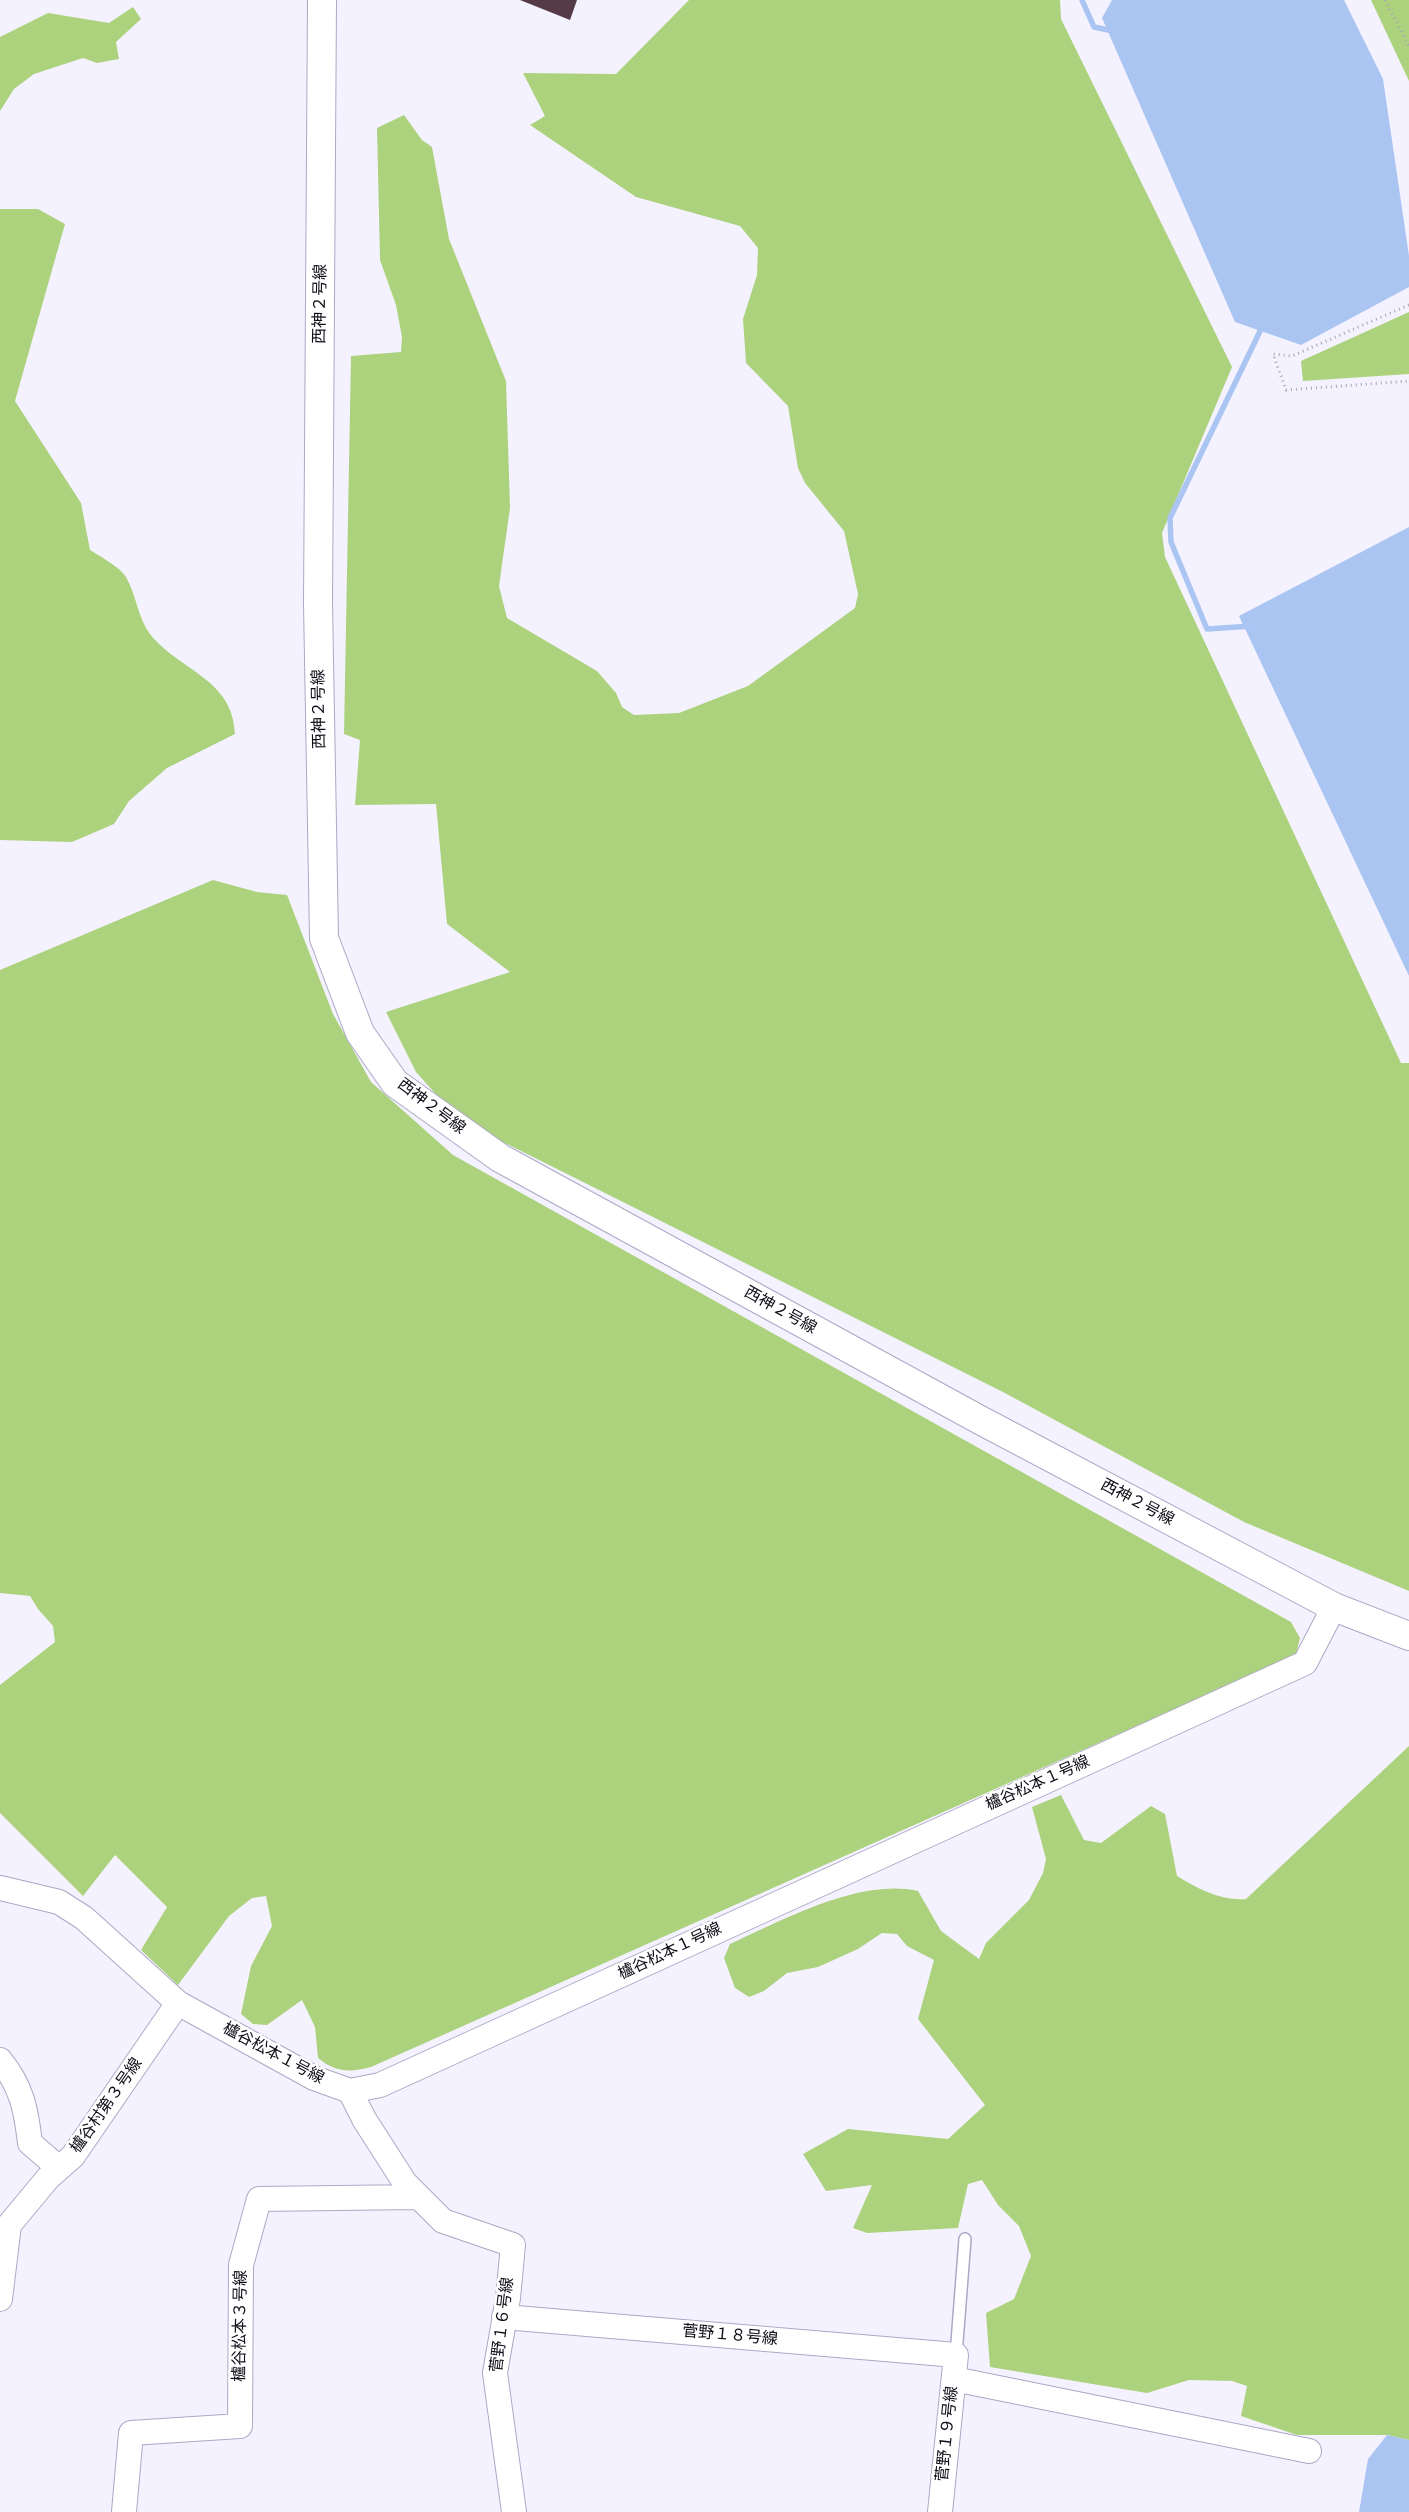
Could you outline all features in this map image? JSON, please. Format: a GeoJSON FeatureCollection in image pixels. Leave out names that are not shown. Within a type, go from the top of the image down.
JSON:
{"type":"FeatureCollection","features":[{"type":"Feature","properties":{"kind":"street","name":"西神２号線"},"geometry":{"type":"LineString","coordinates":[[322,0],[318,603],[324,938],[360,1033],[395,1083],[500,1158],[980,1420],[1334,1607],[1409,1636]]}},
{"type":"Feature","properties":{"kind":"street","name":"櫨谷松本１号線"},"geometry":{"type":"LineString","coordinates":[[0,1888],[59,1902],[84,1918],[178,2003],[314,2078],[350,2091],[380,2085],[1305,1663],[1334,1607]]}},
{"type":"Feature","properties":{"kind":"street","name":"櫨谷村第３号線"},"geometry":{"type":"LineString","coordinates":[[4,2225],[48,2178],[73,2156],[178,2003]]}},
{"type":"Feature","properties":{"kind":"street"},"geometry":{"type":"LineString","coordinates":[[0,2060],[14,2077],[26,2108],[30,2144],[59,2168]]}},
{"type":"Feature","properties":{"kind":"street"},"geometry":{"type":"LineString","coordinates":[[350,2091],[395,2167],[417,2197]]}},
{"type":"Feature","properties":{"kind":"street","name":"菅野１６号線"},"geometry":{"type":"LineString","coordinates":[[417,2197],[443,2221],[513,2245],[495,2373],[514,2512]]}},
{"type":"Feature","properties":{"kind":"street","name":"櫨谷松本３号線"},"geometry":{"type":"LineString","coordinates":[[124,2512],[131,2433],[240,2426],[241,2265],[259,2198],[417,2197]]}},
{"type":"Feature","properties":{"kind":"street"},"geometry":{"type":"LineString","coordinates":[[0,2299],[4,2225]]}},
{"type":"Feature","properties":{"kind":"street","name":"菅野１８号線"},"geometry":{"type":"LineString","coordinates":[[504,2317],[956,2355]]}},
{"type":"Feature","properties":{"kind":"street","name":"菅野１９号線"},"geometry":{"type":"LineString","coordinates":[[940,2512],[956,2355]]}},
{"type":"Feature","properties":{"kind":"street"},"geometry":{"type":"LineString","coordinates":[[954,2379],[1309,2452]]}},
{"type":"Feature","properties":{"kind":"lane"},"geometry":{"type":"LineString","coordinates":[[956,2355],[966,2238]]}},
{"type":"Feature","properties":{"kind":"path"},"geometry":{"type":"LineString","coordinates":[[1385,0],[1409,46]]}},
{"type":"Feature","properties":{"kind":"path"},"geometry":{"type":"LineString","coordinates":[[1409,305],[1292,356],[1273,354],[1286,390],[1409,381]]}},
{"type":"Feature","properties":{"kind":"green space"},"geometry":{"type":"Polygon","coordinates":[[[689,0],[1060,0],[1061,19],[1232,367],[1162,533],[1165,557],[1401,1063],[1409,1063],[1409,1591],[1244,1522],[1003,1392],[459,1120],[416,1072],[386,1012],[510,972],[447,924],[436,804],[355,805],[360,740],[344,734],[351,356],[401,352],[402,337],[396,305],[380,260],[377,128],[404,115],[422,140],[432,147],[449,239],[506,381],[510,508],[499,586],[507,618],[597,671],[616,693],[622,707],[634,715],[679,713],[748,686],[855,608],[858,594],[844,531],[805,483],[798,468],[788,406],[746,363],[743,319],[757,275],[758,248],[740,226],[636,197],[530,125],[545,116],[523,73],[616,74],[689,0]]]}},
{"type":"Feature","properties":{"kind":"green space"},"geometry":{"type":"Polygon","coordinates":[[[1371,0],[1409,0],[1409,81],[1371,0]]]}},
{"type":"Feature","properties":{"kind":"green space"},"geometry":{"type":"Polygon","coordinates":[[[133,7],[141,19],[116,42],[119,59],[97,63],[83,58],[34,74],[14,89],[0,111],[0,37],[48,13],[109,23],[133,7]]]}},
{"type":"Feature","properties":{"kind":"green space"},"geometry":{"type":"Polygon","coordinates":[[[0,209],[38,209],[65,224],[15,401],[81,503],[90,550],[115,566],[126,577],[150,634],[162,647],[203,677],[225,700],[232,715],[235,734],[167,768],[129,801],[114,824],[72,842],[0,840],[0,209]]]}},
{"type":"Feature","properties":{"kind":"green space"},"geometry":{"type":"Polygon","coordinates":[[[1409,312],[1409,374],[1303,381],[1301,361],[1409,312]]]}},
{"type":"Feature","properties":{"kind":"green space"},"geometry":{"type":"Polygon","coordinates":[[[213,880],[257,892],[287,895],[333,1014],[371,1082],[453,1155],[1291,1622],[1300,1638],[1296,1655],[371,2067],[356,2070],[336,2069],[318,2058],[315,2027],[302,2000],[267,2025],[253,2024],[241,2014],[251,1966],[272,1926],[266,1896],[252,1898],[229,1916],[178,1985],[141,1950],[167,1907],[115,1855],[83,1896],[0,1813],[0,1685],[55,1642],[53,1626],[38,1609],[30,1596],[0,1593],[0,970],[213,880]]]}},
{"type":"Feature","properties":{"kind":"green space"},"geometry":{"type":"Polygon","coordinates":[[[1409,1746],[1409,2440],[1387,2435],[1297,2435],[1241,2416],[1247,2386],[1232,2381],[1189,2380],[1147,2393],[990,2367],[986,2313],[1014,2299],[1031,2256],[1019,2226],[998,2205],[982,2180],[968,2184],[958,2228],[867,2233],[853,2228],[872,2185],[826,2191],[803,2154],[848,2129],[948,2139],[985,2105],[918,2019],[934,1960],[907,1946],[897,1934],[882,1933],[858,1949],[818,1967],[787,1973],[764,1991],[749,1997],[735,1988],[724,1958],[730,1944],[797,1913],[822,1904],[871,1890],[895,1889],[918,1891],[941,1931],[979,1959],[986,1943],[1029,1900],[1043,1873],[1046,1859],[1032,1807],[1061,1795],[1084,1840],[1101,1843],[1151,1806],[1165,1814],[1177,1876],[1202,1890],[1219,1896],[1246,1899],[1409,1746]]]}},
{"type":"Feature","properties":{"kind":"water"},"geometry":{"type":"Polygon","coordinates":[[[1112,0],[1344,0],[1383,79],[1409,256],[1409,287],[1301,345],[1235,322],[1102,18],[1112,0]]]}},
{"type":"Feature","properties":{"kind":"water"},"geometry":{"type":"Polygon","coordinates":[[[1409,527],[1409,976],[1239,616],[1409,527]]]}},
{"type":"Feature","properties":{"kind":"water"},"geometry":{"type":"Polygon","coordinates":[[[1387,2435],[1409,2440],[1409,2512],[1359,2512],[1368,2459],[1387,2435]]]}},
{"type":"Feature","properties":{"kind":"building"},"geometry":{"type":"Polygon","coordinates":[[[520,0],[577,0],[570,20],[520,0]]]}},
{"type":"Feature","properties":{"kind":"waterway"},"geometry":{"type":"LineString","coordinates":[[1082,0],[1094,27],[1113,31]]}},
{"type":"Feature","properties":{"kind":"waterway"},"geometry":{"type":"LineString","coordinates":[[1252,626],[1207,629],[1171,542],[1170,518],[1263,325]]}}]}
